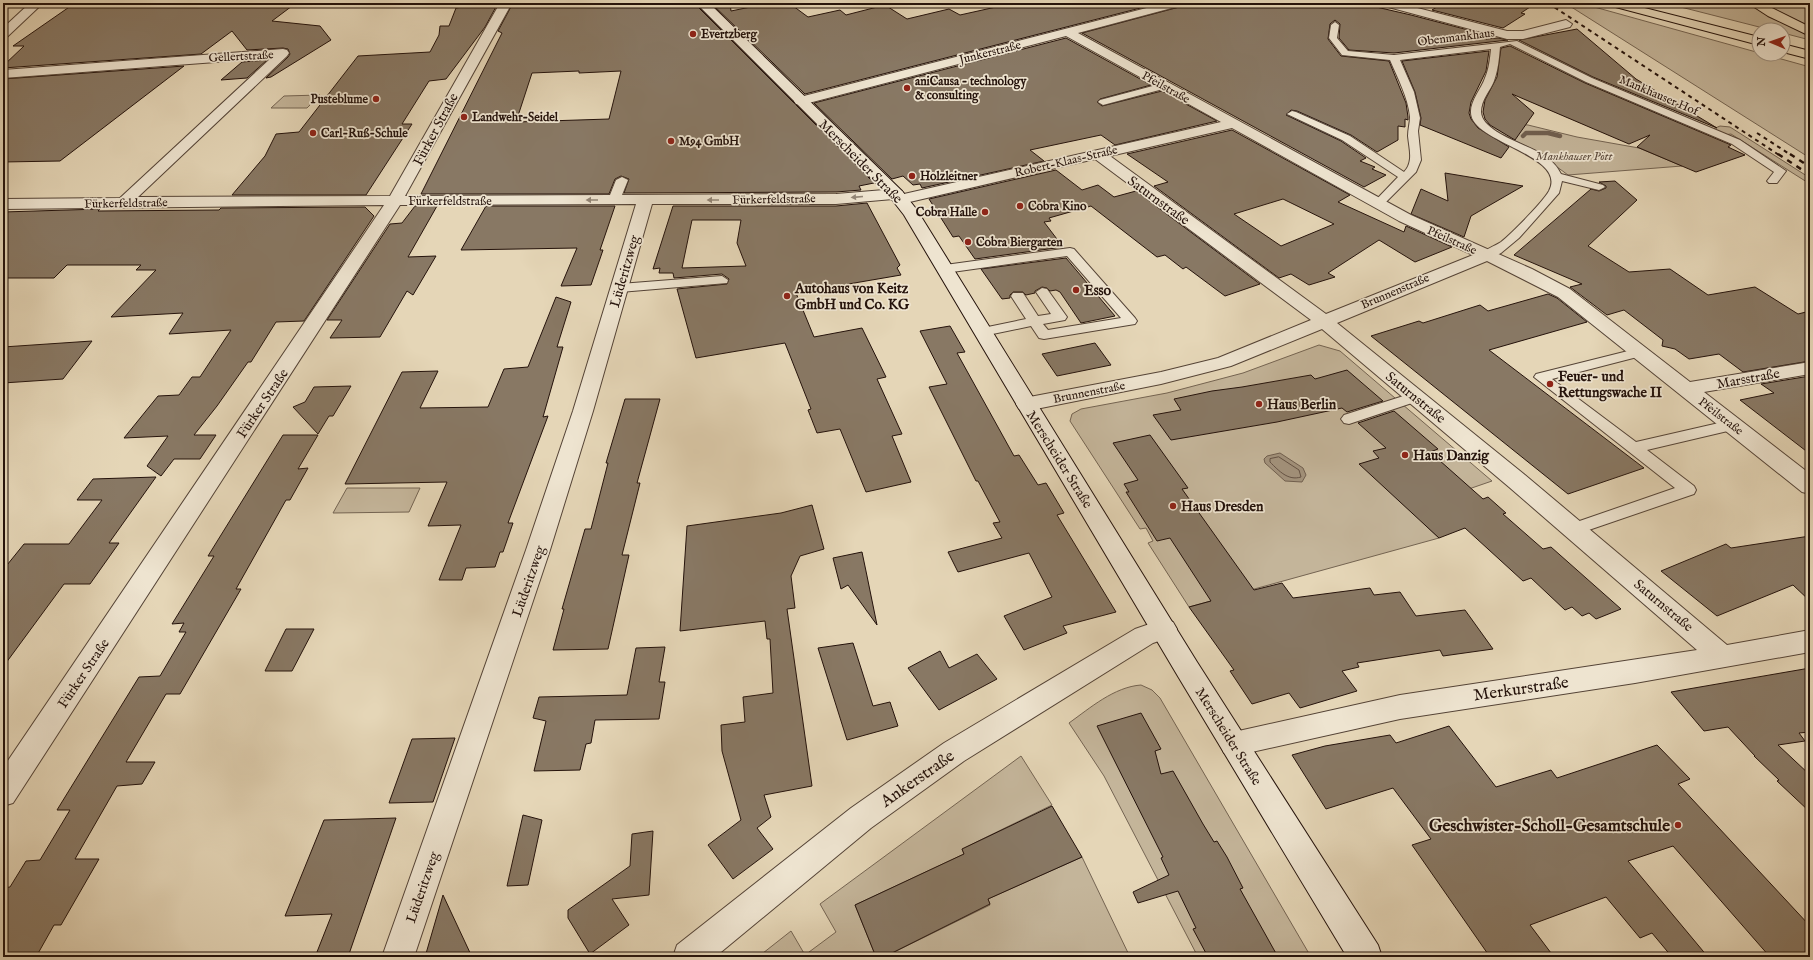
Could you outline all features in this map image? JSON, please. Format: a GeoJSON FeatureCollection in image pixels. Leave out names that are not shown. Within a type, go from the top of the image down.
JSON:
{"type":"FeatureCollection","features":[{"type":"Feature","properties":{"kind":"highway"},"geometry":{"type":"LineString","coordinates":[[1612,3],[1751,40]]}},
{"type":"Feature","properties":{"kind":"highway"},"geometry":{"type":"LineString","coordinates":[[1645,3],[1751,30]]}},
{"type":"Feature","properties":{"kind":"highway"},"geometry":{"type":"LineString","coordinates":[[1754,3],[1772,14],[1810,32]]}},
{"type":"Feature","properties":{"kind":"highway"},"geometry":{"type":"LineString","coordinates":[[1791,41],[1810,46]]}},
{"type":"Feature","properties":{"kind":"highway"},"geometry":{"type":"LineString","coordinates":[[1791,50],[1810,55]]}},
{"type":"Feature","properties":{"kind":"street"},"geometry":{"type":"LineString","coordinates":[[3,34],[37,3]]}},
{"type":"Feature","properties":{"kind":"street","name":"Fürker Straße"},"geometry":{"type":"LineString","coordinates":[[3,793],[394,202],[473,59],[506,3]]}},
{"type":"Feature","properties":{"kind":"street","name":"Merscheider Straße"},"geometry":{"type":"LineString","coordinates":[[704,3],[898,196],[945,269],[1234,744],[1366,957]]}},
{"type":"Feature","properties":{"kind":"street","name":"Junkerstraße"},"geometry":{"type":"LineString","coordinates":[[801,101],[1179,3]]}},
{"type":"Feature","properties":{"kind":"street"},"geometry":{"type":"LineString","coordinates":[[1385,3],[1500,34],[1513,39],[1522,35],[1566,24]]}},
{"type":"Feature","properties":{"kind":"street","name":"Pfeilstraße"},"geometry":{"type":"LineString","coordinates":[[1068,32],[1232,124],[1379,203],[1439,234],[1537,277],[1564,293],[1810,486]]}},
{"type":"Feature","properties":{"kind":"street","name":"Gellertstraße"},"geometry":{"type":"LineString","coordinates":[[3,74],[283,53],[123,203]]}},
{"type":"Feature","properties":{"kind":"street","name":"Robert-Klaas-Straße"},"geometry":{"type":"LineString","coordinates":[[898,196],[1232,124]]}},
{"type":"Feature","properties":{"kind":"street","name":"Saturnstraße"},"geometry":{"type":"LineString","coordinates":[[1097,154],[1300,302],[1574,529],[1722,656]]}},
{"type":"Feature","properties":{"kind":"street","name":"Fürkerfeldstraße"},"geometry":{"type":"LineString","coordinates":[[3,204],[217,201],[394,202],[836,199],[898,196]]}},
{"type":"Feature","properties":{"kind":"street","name":"Lüderitzweg"},"geometry":{"type":"LineString","coordinates":[[398,957],[534,566],[583,411],[645,200]]}},
{"type":"Feature","properties":{"kind":"street","name":"Brunnenstraße"},"geometry":{"type":"LineString","coordinates":[[1026,404],[1190,372],[1224,362],[1262,348],[1444,271],[1487,255]]}},
{"type":"Feature","properties":{"kind":"street","name":"Marsstraße"},"geometry":{"type":"LineString","coordinates":[[1687,389],[1810,368]]}},
{"type":"Feature","properties":{"kind":"street","name":"Ankerstraße"},"geometry":{"type":"LineString","coordinates":[[689,957],[861,818],[954,752],[1144,636],[1164,629]]}},
{"type":"Feature","properties":{"kind":"street","name":"Merkurstraße"},"geometry":{"type":"LineString","coordinates":[[1234,744],[1400,706],[1635,672],[1810,641]]}},
{"type":"Feature","properties":{"kind":"lane","name":"Obenmankhaus"},"geometry":{"type":"LineString","coordinates":[[1335,25],[1333,38],[1346,53],[1394,58],[1496,46],[1513,39]]}},
{"type":"Feature","properties":{"kind":"lane","name":"Mankhauser Hof"},"geometry":{"type":"LineString","coordinates":[[1513,39],[1589,80],[1736,142],[1780,171],[1773,181]]}},
{"type":"Feature","properties":{"kind":"lane"},"geometry":{"type":"LineString","coordinates":[[1496,46],[1489,81],[1476,109],[1477,118],[1481,125],[1487,130],[1539,157],[1549,165],[1558,177],[1599,187]]}},
{"type":"Feature","properties":{"kind":"lane"},"geometry":{"type":"LineString","coordinates":[[1379,203],[1412,170],[1416,160],[1413,131],[1415,118],[1409,92],[1394,58]]}},
{"type":"Feature","properties":{"kind":"lane"},"geometry":{"type":"LineString","coordinates":[[1103,102],[1164,86]]}},
{"type":"Feature","properties":{"kind":"lane"},"geometry":{"type":"LineString","coordinates":[[1292,114],[1352,142],[1405,177]]}},
{"type":"Feature","properties":{"kind":"lane","name":"Brunnenstraße"},"geometry":{"type":"LineString","coordinates":[[1487,255],[1496,252],[1512,238],[1555,191],[1558,177]]}},
{"type":"Feature","properties":{"kind":"lane"},"geometry":{"type":"LineString","coordinates":[[614,200],[622,180]]}},
{"type":"Feature","properties":{"kind":"lane"},"geometry":{"type":"LineString","coordinates":[[945,269],[1000,267],[1070,252],[1130,321],[1044,335],[1018,296]]}},
{"type":"Feature","properties":{"kind":"lane"},"geometry":{"type":"LineString","coordinates":[[620,288],[722,280]]}},
{"type":"Feature","properties":{"kind":"lane"},"geometry":{"type":"LineString","coordinates":[[983,332],[1060,317],[1042,292]]}},
{"type":"Feature","properties":{"kind":"lane"},"geometry":{"type":"LineString","coordinates":[[1574,529],[1688,490],[1542,377],[1640,352]]}},
{"type":"Feature","properties":{"kind":"lane"},"geometry":{"type":"LineString","coordinates":[[1348,419],[1416,397]]}},
{"type":"Feature","properties":{"kind":"lane"},"geometry":{"type":"LineString","coordinates":[[1635,448],[1732,425]]}},
{"type":"Feature","properties":{"kind":"green space"},"geometry":{"type":"Polygon","coordinates":[[[1565,3],[1580,3],[1751,51],[1751,62],[1791,62],[1810,67],[1810,158],[1565,3]]]}},
{"type":"Feature","properties":{"kind":"green space"},"geometry":{"type":"Polygon","coordinates":[[[1665,3],[1748,3],[1786,22],[1751,22],[1751,25],[1665,3]]]}},
{"type":"Feature","properties":{"kind":"green space"},"geometry":{"type":"Polygon","coordinates":[[[1765,3],[1810,3],[1810,27],[1784,15],[1765,3]]]}},
{"type":"Feature","properties":{"kind":"green space"},"geometry":{"type":"Polygon","coordinates":[[[1791,24],[1810,34],[1810,40],[1791,35],[1791,24]]]}},
{"type":"Feature","properties":{"kind":"green space"},"geometry":{"type":"Polygon","coordinates":[[[320,95],[307,108],[271,108],[284,96],[320,95]]]}},
{"type":"Feature","properties":{"kind":"green space","name":"Mankhauser Pött"},"geometry":{"type":"Polygon","coordinates":[[[1491,122],[1528,125],[1577,137],[1639,148],[1682,166],[1568,175],[1534,150],[1491,129],[1487,124],[1491,122]]]}},
{"type":"Feature","properties":{"kind":"green space"},"geometry":{"type":"Polygon","coordinates":[[[1720,126],[1730,127],[1810,178],[1810,184],[1731,134],[1724,135],[1713,129],[1720,126]]]}},
{"type":"Feature","properties":{"kind":"green space"},"geometry":{"type":"Polygon","coordinates":[[[1319,345],[1340,351],[1492,481],[1434,501],[1422,522],[1439,538],[1189,607],[1148,543],[1153,541],[1146,528],[1140,529],[1070,421],[1072,414],[1081,409],[1167,393],[1243,373],[1319,345]]]}},
{"type":"Feature","properties":{"kind":"green space"},"geometry":{"type":"Polygon","coordinates":[[[347,488],[420,488],[409,512],[333,513],[347,488]]]}},
{"type":"Feature","properties":{"kind":"green space"},"geometry":{"type":"Polygon","coordinates":[[[1141,685],[1152,690],[1160,698],[1311,957],[1198,957],[1104,776],[1069,723],[1112,694],[1141,685]]]}},
{"type":"Feature","properties":{"kind":"green space"},"geometry":{"type":"Polygon","coordinates":[[[1021,756],[1052,805],[962,849],[964,854],[855,905],[876,957],[758,957],[791,931],[805,955],[836,932],[820,904],[1021,756]]]}},
{"type":"Feature","properties":{"kind":"green space"},"geometry":{"type":"Polygon","coordinates":[[[1082,857],[1130,957],[884,957],[990,905],[988,899],[1082,857]]]}},
{"type":"Feature","properties":{"kind":"water"},"geometry":{"type":"Polygon","coordinates":[[[1280,453],[1303,468],[1306,475],[1302,482],[1285,481],[1265,463],[1264,459],[1267,456],[1280,453]]]}},
{"type":"Feature","properties":{"kind":"building"},"geometry":{"type":"Polygon","coordinates":[[[75,3],[296,3],[272,21],[320,26],[331,40],[271,77],[266,78],[288,57],[290,54],[288,49],[247,50],[232,31],[201,54],[3,68],[3,66],[24,46],[13,46],[75,3]]]}},
{"type":"Feature","properties":{"kind":"building"},"geometry":{"type":"Polygon","coordinates":[[[477,3],[498,3],[485,27],[446,79],[429,81],[402,124],[412,124],[366,195],[232,195],[265,156],[276,134],[299,132],[358,56],[430,52],[439,35],[440,26],[449,26],[456,8],[478,5],[477,3]]]}},
{"type":"Feature","properties":{"kind":"building"},"geometry":{"type":"Polygon","coordinates":[[[513,3],[694,3],[874,183],[859,186],[861,190],[836,192],[624,193],[629,179],[621,176],[615,179],[609,194],[421,194],[502,33],[498,31],[513,3]],[[579,71],[532,73],[516,122],[609,119],[621,71],[579,73],[579,71]]]}},
{"type":"Feature","properties":{"kind":"building"},"geometry":{"type":"Polygon","coordinates":[[[711,3],[730,3],[731,11],[770,3],[789,3],[808,17],[840,10],[846,15],[885,5],[907,19],[949,9],[960,15],[1014,3],[1160,3],[805,94],[711,3]]]}},
{"type":"Feature","properties":{"kind":"building"},"geometry":{"type":"Polygon","coordinates":[[[1186,3],[1359,3],[1491,36],[1486,39],[1498,38],[1508,40],[1394,53],[1349,50],[1339,38],[1340,24],[1335,20],[1330,24],[1328,39],[1341,56],[1389,61],[1406,103],[1408,120],[1405,119],[1405,127],[1398,126],[1398,140],[1377,152],[1351,135],[1297,111],[1291,110],[1286,115],[1341,141],[1366,158],[1360,161],[1375,167],[1372,169],[1386,175],[1364,187],[1082,33],[1183,6],[1186,3]]]}},
{"type":"Feature","properties":{"kind":"building"},"geometry":{"type":"Polygon","coordinates":[[[1443,3],[1536,3],[1521,13],[1525,14],[1503,28],[1432,10],[1443,3]]]}},
{"type":"Feature","properties":{"kind":"building"},"geometry":{"type":"Polygon","coordinates":[[[1577,29],[1636,79],[1717,128],[1593,77],[1519,40],[1577,29]]]}},
{"type":"Feature","properties":{"kind":"building"},"geometry":{"type":"Polygon","coordinates":[[[1066,38],[1151,85],[1100,99],[1097,102],[1102,106],[1162,91],[1217,121],[1115,145],[1101,135],[1030,150],[1044,161],[922,188],[920,184],[913,185],[903,176],[892,179],[814,103],[1066,38]]]}},
{"type":"Feature","properties":{"kind":"building"},"geometry":{"type":"Polygon","coordinates":[[[1510,46],[1585,83],[1731,145],[1728,147],[1745,155],[1696,172],[1637,147],[1650,135],[1629,144],[1512,94],[1534,113],[1515,140],[1490,125],[1485,119],[1483,112],[1485,100],[1497,77],[1501,48],[1510,46]]]}},
{"type":"Feature","properties":{"kind":"building"},"geometry":{"type":"Polygon","coordinates":[[[1489,51],[1486,71],[1471,102],[1469,113],[1471,119],[1478,128],[1509,147],[1501,158],[1420,125],[1421,118],[1415,92],[1402,61],[1489,51]]]}},
{"type":"Feature","properties":{"kind":"building"},"geometry":{"type":"Polygon","coordinates":[[[267,60],[247,78],[221,80],[242,62],[267,60]]]}},
{"type":"Feature","properties":{"kind":"building"},"geometry":{"type":"Polygon","coordinates":[[[184,66],[60,161],[3,162],[3,79],[184,66]]]}},
{"type":"Feature","properties":{"kind":"building"},"geometry":{"type":"Polygon","coordinates":[[[1232,130],[1350,195],[1338,202],[1404,232],[1406,226],[1452,247],[1415,262],[1379,240],[1328,273],[1335,277],[1309,285],[1291,274],[1279,278],[1154,186],[1168,182],[1127,154],[1232,130]],[[1283,199],[1234,214],[1281,246],[1334,224],[1283,199]]]}},
{"type":"Feature","properties":{"kind":"building"},"geometry":{"type":"Polygon","coordinates":[[[1056,170],[1082,190],[1098,185],[1114,197],[1136,191],[1260,284],[1225,296],[1186,267],[1183,269],[1165,255],[1157,257],[1091,206],[1049,218],[1051,221],[1044,222],[1063,247],[975,259],[959,236],[953,237],[929,199],[1056,170]]]}},
{"type":"Feature","properties":{"kind":"building"},"geometry":{"type":"Polygon","coordinates":[[[1445,173],[1523,186],[1471,216],[1464,237],[1411,214],[1421,189],[1448,201],[1445,173]]]}},
{"type":"Feature","properties":{"kind":"building"},"geometry":{"type":"Polygon","coordinates":[[[1615,181],[1637,200],[1588,246],[1629,272],[1670,269],[1708,295],[1755,287],[1798,314],[1810,311],[1810,361],[1743,372],[1719,354],[1689,359],[1675,349],[1662,346],[1663,340],[1624,310],[1607,315],[1570,287],[1582,284],[1514,255],[1591,189],[1599,191],[1606,188],[1606,186],[1599,182],[1615,181]]]}},
{"type":"Feature","properties":{"kind":"building"},"geometry":{"type":"Polygon","coordinates":[[[867,203],[900,265],[897,268],[901,275],[796,293],[814,337],[862,328],[886,377],[877,379],[902,434],[892,436],[911,482],[866,492],[840,429],[817,433],[808,410],[811,409],[785,343],[696,358],[677,289],[727,284],[729,279],[722,274],[674,278],[673,273],[659,273],[660,268],[653,269],[673,206],[836,206],[867,203]],[[692,220],[682,268],[746,266],[737,243],[741,220],[692,220]]]}},
{"type":"Feature","properties":{"kind":"building"},"geometry":{"type":"Polygon","coordinates":[[[415,206],[437,206],[408,257],[436,256],[413,295],[407,291],[380,337],[330,338],[342,320],[327,320],[390,224],[402,223],[415,206]]]}},
{"type":"Feature","properties":{"kind":"building"},"geometry":{"type":"Polygon","coordinates":[[[486,206],[615,206],[600,250],[603,250],[591,285],[561,286],[577,248],[461,250],[486,206]]]}},
{"type":"Feature","properties":{"kind":"building"},"geometry":{"type":"Polygon","coordinates":[[[365,207],[374,216],[304,321],[276,322],[251,362],[248,362],[217,406],[194,435],[216,435],[200,459],[174,459],[161,476],[147,466],[168,436],[124,438],[158,396],[179,395],[192,377],[200,377],[231,330],[169,334],[183,313],[111,317],[156,270],[136,270],[141,265],[67,265],[54,278],[3,278],[3,212],[100,209],[98,211],[365,207]]]}},
{"type":"Feature","properties":{"kind":"building"},"geometry":{"type":"Polygon","coordinates":[[[1066,258],[1115,316],[1081,323],[1060,292],[1056,290],[1050,291],[1047,288],[1042,287],[1035,291],[1035,293],[1026,295],[1023,292],[1013,292],[1010,295],[1010,298],[1002,299],[981,269],[1066,258]]]}},
{"type":"Feature","properties":{"kind":"building"},"geometry":{"type":"Polygon","coordinates":[[[1548,294],[1557,298],[1587,322],[1489,350],[1644,468],[1568,494],[1371,336],[1419,321],[1423,323],[1480,305],[1488,311],[1548,294]]]}},
{"type":"Feature","properties":{"kind":"building"},"geometry":{"type":"Polygon","coordinates":[[[556,297],[571,302],[557,347],[563,347],[543,417],[548,416],[508,523],[513,523],[503,552],[500,552],[495,567],[466,568],[462,580],[439,580],[461,525],[428,526],[447,482],[345,484],[402,372],[438,371],[420,408],[488,407],[504,369],[528,367],[556,297]]]}},
{"type":"Feature","properties":{"kind":"building"},"geometry":{"type":"Polygon","coordinates":[[[950,326],[965,352],[957,353],[1014,456],[1019,455],[1038,485],[1046,483],[1064,513],[1057,515],[1116,612],[1063,626],[1067,633],[1024,650],[1004,616],[1052,597],[1029,553],[958,572],[948,552],[1002,538],[993,523],[1000,522],[978,481],[976,481],[929,387],[947,384],[920,331],[950,326]]]}},
{"type":"Feature","properties":{"kind":"building"},"geometry":{"type":"Polygon","coordinates":[[[92,341],[63,379],[3,383],[3,347],[92,341]]]}},
{"type":"Feature","properties":{"kind":"building"},"geometry":{"type":"Polygon","coordinates":[[[1095,343],[1111,365],[1057,376],[1042,354],[1095,343]]]}},
{"type":"Feature","properties":{"kind":"building","name":"Haus Berlin"},"geometry":{"type":"Polygon","coordinates":[[[1347,370],[1383,401],[1347,412],[1342,408],[1277,422],[1171,440],[1153,415],[1181,410],[1174,399],[1212,391],[1311,375],[1315,379],[1347,370]]]}},
{"type":"Feature","properties":{"kind":"building"},"geometry":{"type":"Polygon","coordinates":[[[1810,376],[1810,454],[1740,400],[1774,393],[1761,384],[1810,376]]]}},
{"type":"Feature","properties":{"kind":"building"},"geometry":{"type":"Polygon","coordinates":[[[351,386],[333,416],[329,416],[318,434],[293,407],[305,402],[314,387],[351,386]]]}},
{"type":"Feature","properties":{"kind":"building"},"geometry":{"type":"Polygon","coordinates":[[[625,399],[660,399],[637,483],[640,483],[622,555],[629,555],[608,649],[553,650],[564,609],[562,609],[585,529],[591,529],[608,463],[606,463],[625,399]]]}},
{"type":"Feature","properties":{"kind":"building"},"geometry":{"type":"Polygon","coordinates":[[[1394,411],[1438,449],[1430,452],[1483,499],[1488,497],[1506,513],[1503,514],[1543,549],[1551,547],[1621,609],[1596,619],[1589,613],[1582,616],[1572,607],[1565,610],[1531,578],[1523,581],[1465,528],[1439,538],[1359,464],[1379,458],[1373,451],[1386,448],[1358,423],[1394,411]]]}},
{"type":"Feature","properties":{"kind":"building"},"geometry":{"type":"Polygon","coordinates":[[[283,435],[318,435],[298,469],[308,468],[290,500],[286,500],[236,589],[241,589],[180,694],[166,694],[126,762],[155,762],[142,784],[117,786],[75,859],[99,859],[61,925],[54,925],[36,957],[3,957],[3,888],[10,887],[26,861],[40,860],[70,810],[57,810],[139,677],[160,676],[186,632],[179,632],[184,623],[172,624],[214,556],[208,556],[283,435]]]}},
{"type":"Feature","properties":{"kind":"building"},"geometry":{"type":"Polygon","coordinates":[[[1150,435],[1188,488],[1182,489],[1254,590],[1282,583],[1293,598],[1370,588],[1374,595],[1400,592],[1416,616],[1465,610],[1493,649],[1443,656],[1440,650],[1357,663],[1359,667],[1342,671],[1357,691],[1300,708],[1289,693],[1252,704],[1230,671],[1234,670],[1189,607],[1211,601],[1170,538],[1157,541],[1126,492],[1129,492],[1124,484],[1138,480],[1113,443],[1150,435]]]}},
{"type":"Feature","properties":{"kind":"building"},"geometry":{"type":"Polygon","coordinates":[[[156,477],[109,543],[119,543],[90,584],[64,584],[3,667],[3,570],[24,544],[69,544],[102,500],[77,500],[93,479],[156,477]]]}},
{"type":"Feature","properties":{"kind":"building"},"geometry":{"type":"Polygon","coordinates":[[[812,505],[824,549],[800,556],[791,576],[795,608],[787,609],[812,786],[764,795],[771,817],[757,828],[773,849],[733,879],[708,845],[741,820],[722,751],[721,725],[745,722],[743,697],[773,693],[770,639],[767,639],[765,621],[680,631],[687,526],[781,513],[812,505]]]}},
{"type":"Feature","properties":{"kind":"building"},"geometry":{"type":"Polygon","coordinates":[[[1810,536],[1810,601],[1793,585],[1717,616],[1661,571],[1726,544],[1731,548],[1810,536]]]}},
{"type":"Feature","properties":{"kind":"building"},"geometry":{"type":"Polygon","coordinates":[[[862,552],[877,625],[848,585],[841,589],[833,558],[862,552]]]}},
{"type":"Feature","properties":{"kind":"building"},"geometry":{"type":"Polygon","coordinates":[[[286,629],[314,629],[292,671],[265,671],[286,629]]]}},
{"type":"Feature","properties":{"kind":"building"},"geometry":{"type":"Polygon","coordinates":[[[853,643],[873,706],[890,702],[898,726],[847,740],[818,648],[853,643]]]}},
{"type":"Feature","properties":{"kind":"building"},"geometry":{"type":"Polygon","coordinates":[[[665,647],[659,682],[665,682],[659,719],[595,720],[591,743],[586,744],[580,770],[534,771],[546,721],[533,718],[539,697],[627,695],[636,648],[665,647]]]}},
{"type":"Feature","properties":{"kind":"building"},"geometry":{"type":"Polygon","coordinates":[[[940,651],[949,668],[977,654],[997,679],[939,710],[908,668],[940,651]]]}},
{"type":"Feature","properties":{"kind":"building"},"geometry":{"type":"Polygon","coordinates":[[[1810,668],[1810,732],[1799,733],[1805,741],[1778,745],[1810,775],[1810,812],[1777,781],[1779,780],[1754,756],[1728,727],[1704,731],[1671,692],[1810,668]]]}},
{"type":"Feature","properties":{"kind":"building"},"geometry":{"type":"Polygon","coordinates":[[[1141,713],[1161,749],[1155,751],[1161,774],[1173,771],[1214,842],[1217,841],[1227,857],[1243,888],[1240,889],[1278,957],[1208,957],[1193,929],[1196,928],[1178,891],[1138,903],[1133,892],[1169,875],[1161,858],[1163,857],[1097,726],[1141,713]]]}},
{"type":"Feature","properties":{"kind":"building"},"geometry":{"type":"Polygon","coordinates":[[[1449,726],[1496,787],[1551,770],[1557,778],[1657,745],[1690,779],[1678,784],[1810,926],[1810,957],[1770,957],[1673,846],[1628,861],[1708,957],[1672,957],[1652,933],[1640,938],[1606,897],[1530,925],[1554,957],[1490,957],[1412,845],[1431,839],[1393,788],[1326,809],[1292,755],[1325,746],[1390,735],[1396,743],[1449,726]]]}},
{"type":"Feature","properties":{"kind":"building"},"geometry":{"type":"Polygon","coordinates":[[[455,738],[433,802],[389,803],[412,739],[455,738]]]}},
{"type":"Feature","properties":{"kind":"building"},"geometry":{"type":"Polygon","coordinates":[[[1052,806],[1082,857],[988,899],[990,904],[884,957],[876,957],[855,905],[964,854],[962,849],[1052,806]]]}},
{"type":"Feature","properties":{"kind":"building"},"geometry":{"type":"Polygon","coordinates":[[[523,815],[542,820],[528,885],[507,886],[523,815]]]}},
{"type":"Feature","properties":{"kind":"building"},"geometry":{"type":"Polygon","coordinates":[[[396,818],[348,957],[315,957],[332,914],[285,916],[324,820],[396,818]]]}},
{"type":"Feature","properties":{"kind":"building"},"geometry":{"type":"Polygon","coordinates":[[[653,831],[649,895],[612,899],[629,925],[590,954],[568,918],[568,910],[630,866],[632,834],[653,831]]]}},
{"type":"Feature","properties":{"kind":"building"},"geometry":{"type":"Polygon","coordinates":[[[443,895],[472,957],[425,957],[443,895]]]}},
{"type":"Feature","properties":{"kind":"waterway"},"geometry":{"type":"LineString","coordinates":[[1523,136],[1526,133],[1548,133],[1560,136]]}},
{"type":"Feature","properties":{"kind":"railway"},"geometry":{"type":"LineString","coordinates":[[1548,3],[1779,155]]}},
{"type":"Feature","properties":{"kind":"railway"},"geometry":{"type":"LineString","coordinates":[[1757,133],[1791,155]]}},
{"type":"Feature","properties":{"kind":"railway"},"geometry":{"type":"LineString","coordinates":[[1778,154],[1810,175]]}},
{"type":"Feature","properties":{"kind":"railway"},"geometry":{"type":"LineString","coordinates":[[1790,154],[1810,167]]}},
{"type":"Feature","properties":{"kind":"place","name":"Evertzberg"},"geometry":{"type":"Point","coordinates":[693,34]}},
{"type":"Feature","properties":{"kind":"place","name":"aniCausa - technology & consulting"},"geometry":{"type":"Point","coordinates":[907,88]}},
{"type":"Feature","properties":{"kind":"place","name":"Pusteblume"},"geometry":{"type":"Point","coordinates":[376,99]}},
{"type":"Feature","properties":{"kind":"place","name":"Landwehr-Seidel"},"geometry":{"type":"Point","coordinates":[464,117]}},
{"type":"Feature","properties":{"kind":"place","name":"Carl-Ruß-Schule"},"geometry":{"type":"Point","coordinates":[313,133]}},
{"type":"Feature","properties":{"kind":"place","name":"M94 GmbH"},"geometry":{"type":"Point","coordinates":[671,141]}},
{"type":"Feature","properties":{"kind":"place","name":"Holzleitner"},"geometry":{"type":"Point","coordinates":[912,176]}},
{"type":"Feature","properties":{"kind":"place","name":"Cobra Kino"},"geometry":{"type":"Point","coordinates":[1020,206]}},
{"type":"Feature","properties":{"kind":"place","name":"Cobra Halle"},"geometry":{"type":"Point","coordinates":[985,212]}},
{"type":"Feature","properties":{"kind":"place","name":"Cobra Biergarten"},"geometry":{"type":"Point","coordinates":[968,242]}},
{"type":"Feature","properties":{"kind":"place","name":"Esso"},"geometry":{"type":"Point","coordinates":[1076,290]}},
{"type":"Feature","properties":{"kind":"place","name":"Autohaus von Keitz GmbH und Co. KG"},"geometry":{"type":"Point","coordinates":[787,296]}},
{"type":"Feature","properties":{"kind":"place","name":"Feuer- und Rettungswache II"},"geometry":{"type":"Point","coordinates":[1550,384]}},
{"type":"Feature","properties":{"kind":"place","name":"Haus Berlin"},"geometry":{"type":"Point","coordinates":[1259,404]}},
{"type":"Feature","properties":{"kind":"place","name":"Haus Danzig"},"geometry":{"type":"Point","coordinates":[1405,455]}},
{"type":"Feature","properties":{"kind":"place","name":"Haus Dresden"},"geometry":{"type":"Point","coordinates":[1173,506]}},
{"type":"Feature","properties":{"kind":"place","name":"Geschwister-Scholl-Gesamtschule"},"geometry":{"type":"Point","coordinates":[1678,825]}}]}
